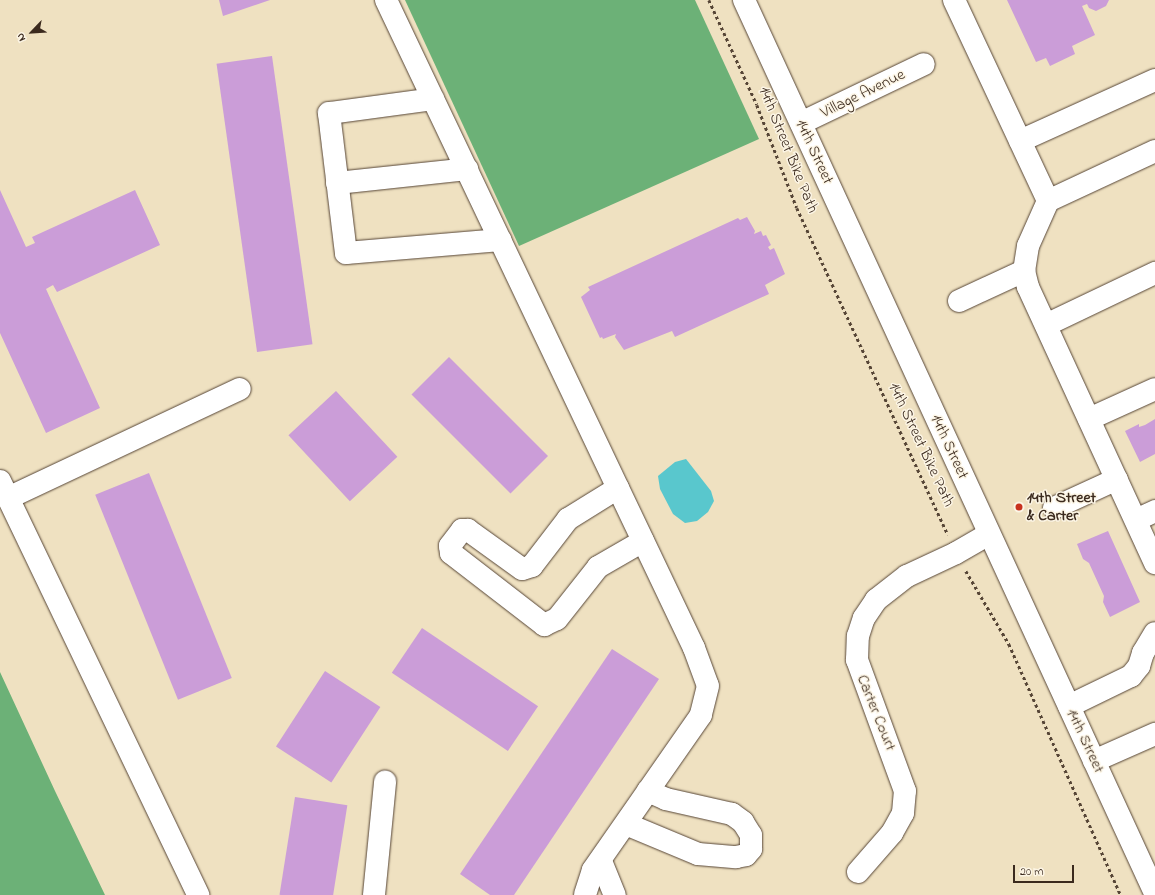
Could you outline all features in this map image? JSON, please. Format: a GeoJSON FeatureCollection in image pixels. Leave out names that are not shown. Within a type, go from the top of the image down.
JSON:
{"type":"FeatureCollection","features":[{"type":"Feature","properties":{"kind":"street"},"geometry":{"type":"LineString","coordinates":[[386,0],[694,648],[708,686],[700,715],[593,870],[585,895]]}},
{"type":"Feature","properties":{"kind":"street","name":"14th Street"},"geometry":{"type":"LineString","coordinates":[[744,0],[1155,893]]}},
{"type":"Feature","properties":{"kind":"street"},"geometry":{"type":"LineString","coordinates":[[954,0],[1048,201]]}},
{"type":"Feature","properties":{"kind":"street","name":"Village Avenue"},"geometry":{"type":"LineString","coordinates":[[801,124],[924,64]]}},
{"type":"Feature","properties":{"kind":"street"},"geometry":{"type":"LineString","coordinates":[[1020,141],[1155,80]]}},
{"type":"Feature","properties":{"kind":"street"},"geometry":{"type":"LineString","coordinates":[[433,99],[329,113],[346,253],[500,240]]}},
{"type":"Feature","properties":{"kind":"street"},"geometry":{"type":"LineString","coordinates":[[1155,151],[1048,201],[1028,246],[1024,271],[1028,287],[1155,563]]}},
{"type":"Feature","properties":{"kind":"street"},"geometry":{"type":"LineString","coordinates":[[337,182],[467,169]]}},
{"type":"Feature","properties":{"kind":"street"},"geometry":{"type":"LineString","coordinates":[[959,301],[1024,271]]}},
{"type":"Feature","properties":{"kind":"street"},"geometry":{"type":"LineString","coordinates":[[1046,325],[1155,273]]}},
{"type":"Feature","properties":{"kind":"street"},"geometry":{"type":"LineString","coordinates":[[198,895],[4,490],[240,389]]}},
{"type":"Feature","properties":{"kind":"street"},"geometry":{"type":"LineString","coordinates":[[1089,419],[1155,389]]}},
{"type":"Feature","properties":{"kind":"street"},"geometry":{"type":"LineString","coordinates":[[1054,508],[1117,480]]}},
{"type":"Feature","properties":{"kind":"street"},"geometry":{"type":"LineString","coordinates":[[618,488],[568,520],[532,566],[522,569],[468,530],[462,530],[450,546],[451,553],[544,625],[556,619],[598,567],[643,541]]}},
{"type":"Feature","properties":{"kind":"street"},"geometry":{"type":"LineString","coordinates":[[1136,520],[1155,511]]}},
{"type":"Feature","properties":{"kind":"street","name":"Carter Court"},"geometry":{"type":"LineString","coordinates":[[858,872],[892,833],[903,813],[905,791],[889,742],[863,683],[856,660],[858,636],[868,612],[876,600],[889,589],[907,576],[956,553],[989,534]]}},
{"type":"Feature","properties":{"kind":"street"},"geometry":{"type":"LineString","coordinates":[[1069,706],[1130,676],[1139,666],[1143,652],[1155,633]]}},
{"type":"Feature","properties":{"kind":"street"},"geometry":{"type":"LineString","coordinates":[[1094,761],[1155,734]]}},
{"type":"Feature","properties":{"kind":"street"},"geometry":{"type":"LineString","coordinates":[[374,895],[385,782]]}},
{"type":"Feature","properties":{"kind":"street"},"geometry":{"type":"LineString","coordinates":[[626,824],[698,854],[736,857],[746,855],[751,850],[751,835],[743,822],[732,814],[666,799],[648,791]]}},
{"type":"Feature","properties":{"kind":"street"},"geometry":{"type":"LineString","coordinates":[[601,860],[615,895]]}},
{"type":"Feature","properties":{"kind":"path","name":"14th Street Bike Path"},"geometry":{"type":"LineString","coordinates":[[709,0],[757,105],[797,208],[936,505],[956,553],[1009,644],[1121,895]]}},
{"type":"Feature","properties":{"kind":"green space"},"geometry":{"type":"Polygon","coordinates":[[[405,0],[695,0],[759,139],[519,246],[405,0]]]}},
{"type":"Feature","properties":{"kind":"green space"},"geometry":{"type":"Polygon","coordinates":[[[0,672],[55,791],[105,895],[0,895],[0,672]]]}},
{"type":"Feature","properties":{"kind":"water"},"geometry":{"type":"Polygon","coordinates":[[[686,459],[711,491],[714,501],[708,512],[697,521],[685,523],[673,514],[660,489],[658,476],[675,462],[686,459]]]}},
{"type":"Feature","properties":{"kind":"building"},"geometry":{"type":"Polygon","coordinates":[[[219,0],[270,0],[223,16],[219,0]]]}},
{"type":"Feature","properties":{"kind":"building"},"geometry":{"type":"Polygon","coordinates":[[[1007,0],[1109,0],[1106,6],[1096,11],[1089,8],[1087,4],[1082,6],[1095,35],[1072,46],[1075,54],[1050,66],[1046,58],[1036,62],[1007,0]]]}},
{"type":"Feature","properties":{"kind":"building"},"geometry":{"type":"Polygon","coordinates":[[[272,56],[312,344],[257,352],[217,64],[272,56]]]}},
{"type":"Feature","properties":{"kind":"building"},"geometry":{"type":"Polygon","coordinates":[[[0,190],[26,247],[35,243],[32,237],[135,190],[160,245],[57,292],[53,285],[46,289],[100,408],[46,433],[0,333],[0,190]]]}},
{"type":"Feature","properties":{"kind":"building"},"geometry":{"type":"Polygon","coordinates":[[[747,217],[755,231],[754,234],[761,231],[763,236],[766,235],[771,245],[768,247],[770,250],[774,248],[785,274],[765,285],[769,294],[675,337],[672,331],[624,350],[615,337],[616,334],[603,339],[602,337],[600,338],[581,297],[590,290],[588,287],[738,218],[740,220],[747,217]]]}},
{"type":"Feature","properties":{"kind":"building"},"geometry":{"type":"Polygon","coordinates":[[[449,357],[548,456],[511,493],[412,394],[449,357]]]}},
{"type":"Feature","properties":{"kind":"building"},"geometry":{"type":"Polygon","coordinates":[[[336,391],[397,457],[350,501],[288,435],[336,391]]]}},
{"type":"Feature","properties":{"kind":"building"},"geometry":{"type":"Polygon","coordinates":[[[1155,419],[1155,454],[1140,462],[1125,431],[1139,424],[1139,427],[1145,425],[1155,419]]]}},
{"type":"Feature","properties":{"kind":"building"},"geometry":{"type":"Polygon","coordinates":[[[149,473],[232,678],[178,700],[95,495],[149,473]]]}},
{"type":"Feature","properties":{"kind":"building"},"geometry":{"type":"Polygon","coordinates":[[[1108,531],[1140,602],[1110,617],[1103,602],[1104,596],[1089,563],[1083,559],[1077,544],[1108,531]]]}},
{"type":"Feature","properties":{"kind":"building"},"geometry":{"type":"Polygon","coordinates":[[[422,628],[538,706],[508,751],[392,673],[422,628]]]}},
{"type":"Feature","properties":{"kind":"building"},"geometry":{"type":"Polygon","coordinates":[[[612,649],[659,679],[514,895],[490,895],[460,874],[612,649]]]}},
{"type":"Feature","properties":{"kind":"building"},"geometry":{"type":"Polygon","coordinates":[[[325,671],[380,707],[331,782],[276,746],[325,671]]]}},
{"type":"Feature","properties":{"kind":"building"},"geometry":{"type":"Polygon","coordinates":[[[295,797],[347,805],[333,895],[280,895],[295,797]]]}},
{"type":"Feature","properties":{"kind":"place","name":"14th Street & Carter"},"geometry":{"type":"Point","coordinates":[1019,507]}}]}
